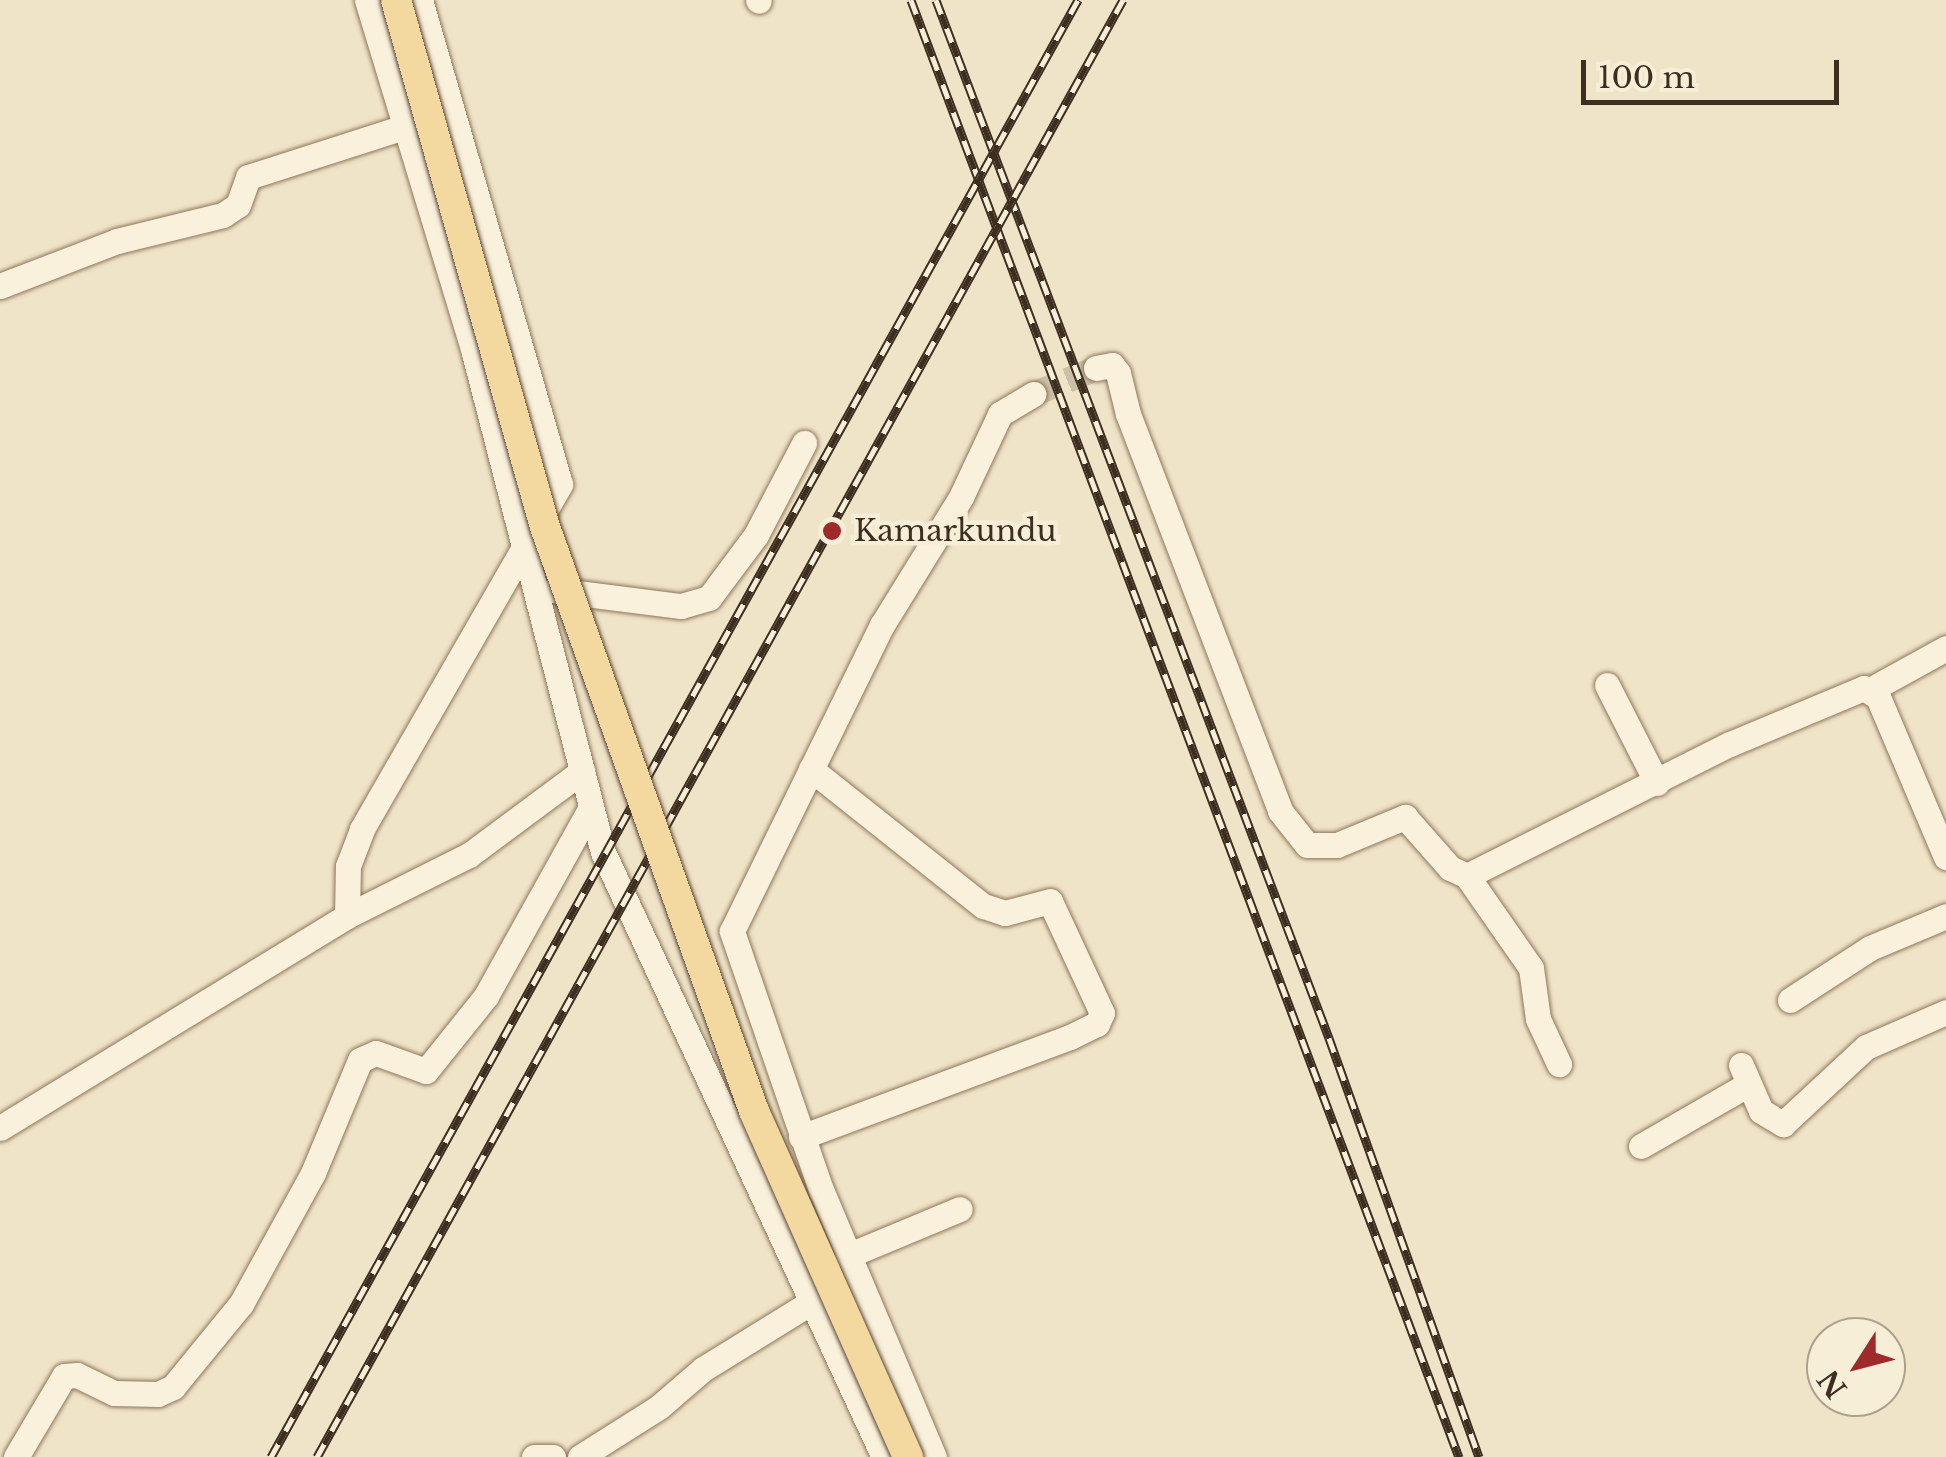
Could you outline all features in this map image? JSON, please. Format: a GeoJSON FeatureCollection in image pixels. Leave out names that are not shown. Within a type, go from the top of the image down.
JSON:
{"type":"FeatureCollection","features":[{"type":"Feature","properties":{"kind":"main road"},"geometry":{"type":"LineString","coordinates":[[396,0],[562,579],[754,1111],[908,1457]]}},
{"type":"Feature","properties":{"kind":"street"},"geometry":{"type":"LineString","coordinates":[[367,0],[474,353],[591,807],[622,898],[884,1457]]}},
{"type":"Feature","properties":{"kind":"street"},"geometry":{"type":"LineString","coordinates":[[347,916],[348,866],[362,829],[558,495],[560,472],[420,0]]}},
{"type":"Feature","properties":{"kind":"street"},"geometry":{"type":"LineString","coordinates":[[0,286],[117,241],[222,216],[238,205],[248,177],[404,127]]}},
{"type":"Feature","properties":{"kind":"street"},"geometry":{"type":"LineString","coordinates":[[1096,368],[1112,365],[1118,373],[1128,414],[1294,834],[1322,848],[1405,817],[1450,868],[1466,876],[1532,968],[1538,1018],[1559,1064]]}},
{"type":"Feature","properties":{"kind":"street"},"geometry":{"type":"LineString","coordinates":[[934,1457],[846,1256],[801,1137],[732,931],[882,624],[961,497],[1000,414],[1033,394]]}},
{"type":"Feature","properties":{"kind":"street"},"geometry":{"type":"LineString","coordinates":[[535,588],[681,606],[709,598],[756,534],[804,443]]}},
{"type":"Feature","properties":{"kind":"street"},"geometry":{"type":"LineString","coordinates":[[1466,876],[1853,690],[1870,690],[1946,648]]}},
{"type":"Feature","properties":{"kind":"street"},"geometry":{"type":"LineString","coordinates":[[1606,685],[1657,783]]}},
{"type":"Feature","properties":{"kind":"street"},"geometry":{"type":"LineString","coordinates":[[1870,690],[1946,857]]}},
{"type":"Feature","properties":{"kind":"street"},"geometry":{"type":"LineString","coordinates":[[801,1137],[1070,1037],[1096,1024],[1102,1012],[1050,901],[1005,912],[984,906],[811,769]]}},
{"type":"Feature","properties":{"kind":"street"},"geometry":{"type":"LineString","coordinates":[[0,1128],[347,916],[468,854],[582,771]]}},
{"type":"Feature","properties":{"kind":"street"},"geometry":{"type":"LineString","coordinates":[[16,1457],[64,1376],[76,1375],[114,1393],[158,1394],[172,1387],[241,1304],[313,1173],[360,1060],[376,1053],[426,1071],[486,996],[591,807]]}},
{"type":"Feature","properties":{"kind":"street"},"geometry":{"type":"LineString","coordinates":[[1790,1000],[1870,948],[1946,916]]}},
{"type":"Feature","properties":{"kind":"street"},"geometry":{"type":"LineString","coordinates":[[1641,1146],[1744,1075],[1761,1112],[1783,1124],[1849,1059],[1910,1022],[1946,1012]]}},
{"type":"Feature","properties":{"kind":"street"},"geometry":{"type":"LineString","coordinates":[[846,1256],[960,1209]]}},
{"type":"Feature","properties":{"kind":"street"},"geometry":{"type":"LineString","coordinates":[[580,1457],[659,1407],[703,1369],[814,1301]]}},
{"type":"Feature","properties":{"kind":"street"},"geometry":{"type":"LineString","coordinates":[[534,1457],[553,1457]]}},
{"type":"Feature","properties":{"kind":"tunnel"},"geometry":{"type":"LineString","coordinates":[[1033,394],[1096,368]]}},
{"type":"Feature","properties":{"kind":"railway"},"geometry":{"type":"LineString","coordinates":[[911,0],[1459,1457]]}},
{"type":"Feature","properties":{"kind":"railway"},"geometry":{"type":"LineString","coordinates":[[936,0],[1329,1038],[1479,1457]]}},
{"type":"Feature","properties":{"kind":"railway"},"geometry":{"type":"LineString","coordinates":[[271,1457],[1078,0]]}},
{"type":"Feature","properties":{"kind":"railway"},"geometry":{"type":"LineString","coordinates":[[317,1457],[1123,0]]}},
{"type":"Feature","properties":{"kind":"place","name":"Kamarkundu"},"geometry":{"type":"Point","coordinates":[832,531]}}]}
